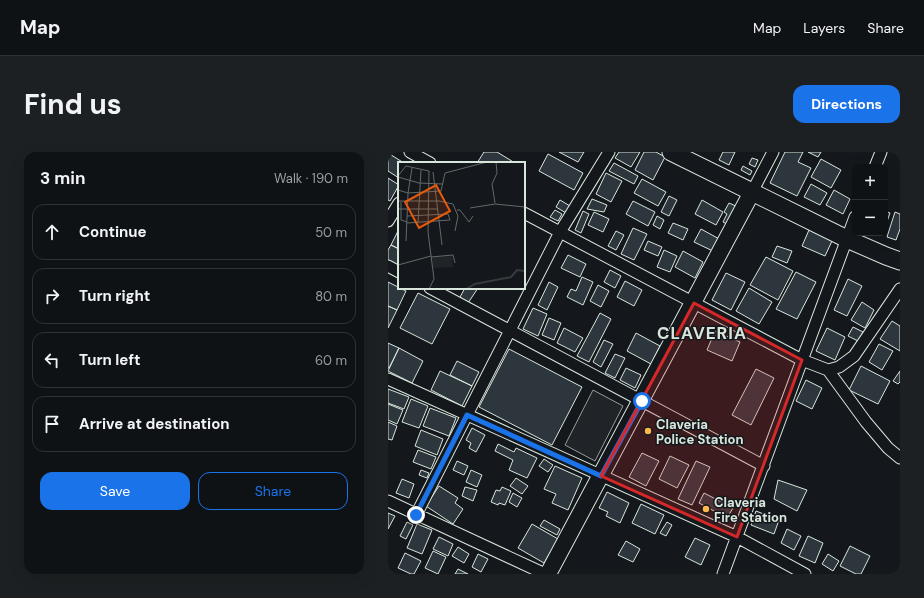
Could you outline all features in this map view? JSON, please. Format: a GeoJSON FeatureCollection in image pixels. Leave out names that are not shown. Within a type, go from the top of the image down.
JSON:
{"type":"FeatureCollection","features":[{"type":"Feature","properties":{"kind":"main road"},"geometry":{"type":"LineString","coordinates":[[671,152],[846,239],[900,261]]}},
{"type":"Feature","properties":{"kind":"street"},"geometry":{"type":"LineString","coordinates":[[410,152],[427,160]]}},
{"type":"Feature","properties":{"kind":"street"},"geometry":{"type":"LineString","coordinates":[[416,515],[560,232],[609,152]]}},
{"type":"Feature","properties":{"kind":"street"},"geometry":{"type":"LineString","coordinates":[[548,574],[642,401],[773,152]]}},
{"type":"Feature","properties":{"kind":"street"},"geometry":{"type":"LineString","coordinates":[[876,164],[881,152]]}},
{"type":"Feature","properties":{"kind":"street"},"geometry":{"type":"LineString","coordinates":[[388,221],[398,205]]}},
{"type":"Feature","properties":{"kind":"street"},"geometry":{"type":"LineString","coordinates":[[525,214],[802,360],[828,370],[839,368],[854,356],[900,289]]}},
{"type":"Feature","properties":{"kind":"street"},"geometry":{"type":"LineString","coordinates":[[723,574],[852,224]]}},
{"type":"Feature","properties":{"kind":"street"},"geometry":{"type":"LineString","coordinates":[[388,266],[398,271]]}},
{"type":"Feature","properties":{"kind":"street"},"geometry":{"type":"LineString","coordinates":[[432,289],[764,466]]}},
{"type":"Feature","properties":{"kind":"street"},"geometry":{"type":"LineString","coordinates":[[828,370],[866,422],[888,448],[900,458]]}},
{"type":"Feature","properties":{"kind":"street"},"geometry":{"type":"LineString","coordinates":[[388,379],[737,537],[805,574]]}},
{"type":"Feature","properties":{"kind":"street"},"geometry":{"type":"LineString","coordinates":[[388,501],[545,574]]}},
{"type":"Feature","properties":{"kind":"highlighted area"},"geometry":{"type":"Polygon","coordinates":[[[694,303],[802,360],[737,537],[601,476],[694,303]]]}},
{"type":"Feature","properties":{"kind":"shaded area"},"geometry":{"type":"Polygon","coordinates":[[[593,390],[623,406],[595,461],[565,445],[593,390]]]}},
{"type":"Feature","properties":{"kind":"building"},"geometry":{"type":"Polygon","coordinates":[[[484,152],[497,152],[513,162],[478,162],[484,152]]]}},
{"type":"Feature","properties":{"kind":"building"},"geometry":{"type":"Polygon","coordinates":[[[559,152],[584,152],[578,162],[559,152]]]}},
{"type":"Feature","properties":{"kind":"building"},"geometry":{"type":"Polygon","coordinates":[[[619,152],[640,152],[631,167],[615,158],[619,152]]]}},
{"type":"Feature","properties":{"kind":"building"},"geometry":{"type":"Polygon","coordinates":[[[644,152],[656,152],[665,157],[653,180],[635,170],[644,152]]]}},
{"type":"Feature","properties":{"kind":"building"},"geometry":{"type":"Polygon","coordinates":[[[723,152],[735,152],[729,165],[719,160],[723,152]]]}},
{"type":"Feature","properties":{"kind":"building"},"geometry":{"type":"Polygon","coordinates":[[[785,152],[803,152],[798,162],[811,168],[797,196],[770,183],[785,152]]]}},
{"type":"Feature","properties":{"kind":"building"},"geometry":{"type":"Polygon","coordinates":[[[808,152],[821,152],[818,157],[808,152]]]}},
{"type":"Feature","properties":{"kind":"building"},"geometry":{"type":"Polygon","coordinates":[[[388,153],[402,162],[398,162],[398,177],[388,171],[388,153]]]}},
{"type":"Feature","properties":{"kind":"building"},"geometry":{"type":"Polygon","coordinates":[[[548,154],[583,173],[574,190],[539,171],[548,154]]]}},
{"type":"Feature","properties":{"kind":"building"},"geometry":{"type":"Polygon","coordinates":[[[752,158],[758,160],[755,167],[749,164],[752,158]]]}},
{"type":"Feature","properties":{"kind":"building"},"geometry":{"type":"Polygon","coordinates":[[[821,159],[841,170],[831,188],[811,177],[821,159]]]}},
{"type":"Feature","properties":{"kind":"building"},"geometry":{"type":"Polygon","coordinates":[[[614,163],[638,176],[634,184],[609,171],[614,163]]]}},
{"type":"Feature","properties":{"kind":"building"},"geometry":{"type":"Polygon","coordinates":[[[743,166],[752,171],[750,175],[741,170],[743,166]]]}},
{"type":"Feature","properties":{"kind":"building"},"geometry":{"type":"Polygon","coordinates":[[[606,173],[622,181],[611,202],[596,194],[606,173]]]}},
{"type":"Feature","properties":{"kind":"building"},"geometry":{"type":"Polygon","coordinates":[[[388,178],[398,184],[398,187],[390,201],[388,200],[388,178]]]}},
{"type":"Feature","properties":{"kind":"building"},"geometry":{"type":"Polygon","coordinates":[[[642,179],[666,192],[658,206],[634,193],[642,179]]]}},
{"type":"Feature","properties":{"kind":"building"},"geometry":{"type":"Polygon","coordinates":[[[811,184],[827,193],[820,205],[804,197],[811,184]]]}},
{"type":"Feature","properties":{"kind":"building"},"geometry":{"type":"Polygon","coordinates":[[[834,190],[850,199],[843,214],[826,205],[834,190]]]}},
{"type":"Feature","properties":{"kind":"building"},"geometry":{"type":"Polygon","coordinates":[[[669,196],[677,200],[669,216],[661,212],[669,196]]]}},
{"type":"Feature","properties":{"kind":"building"},"geometry":{"type":"Polygon","coordinates":[[[592,199],[607,205],[604,212],[587,209],[592,199]]]}},
{"type":"Feature","properties":{"kind":"building"},"geometry":{"type":"Polygon","coordinates":[[[560,200],[570,206],[566,213],[556,207],[560,200]]]}},
{"type":"Feature","properties":{"kind":"building"},"geometry":{"type":"Polygon","coordinates":[[[702,200],[723,212],[716,225],[695,214],[702,200]]]}},
{"type":"Feature","properties":{"kind":"building"},"geometry":{"type":"Polygon","coordinates":[[[633,201],[655,212],[648,226],[626,214],[633,201]]]}},
{"type":"Feature","properties":{"kind":"building"},"geometry":{"type":"Polygon","coordinates":[[[729,203],[738,207],[729,225],[723,222],[727,214],[724,212],[729,203]]]}},
{"type":"Feature","properties":{"kind":"building"},"geometry":{"type":"Polygon","coordinates":[[[555,210],[562,214],[558,221],[550,217],[555,210]]]}},
{"type":"Feature","properties":{"kind":"building"},"geometry":{"type":"Polygon","coordinates":[[[583,211],[589,214],[581,233],[575,230],[583,211]]]}},
{"type":"Feature","properties":{"kind":"building"},"geometry":{"type":"Polygon","coordinates":[[[594,212],[609,219],[603,232],[588,225],[594,212]]]}},
{"type":"Feature","properties":{"kind":"building"},"geometry":{"type":"Polygon","coordinates":[[[895,212],[900,214],[900,229],[896,240],[887,237],[895,212]]]}},
{"type":"Feature","properties":{"kind":"building"},"geometry":{"type":"Polygon","coordinates":[[[657,216],[664,220],[660,229],[653,225],[657,216]]]}},
{"type":"Feature","properties":{"kind":"building"},"geometry":{"type":"Polygon","coordinates":[[[673,223],[688,229],[683,240],[668,233],[673,223]]]}},
{"type":"Feature","properties":{"kind":"building"},"geometry":{"type":"Polygon","coordinates":[[[633,228],[647,234],[634,260],[621,254],[633,228]]]}},
{"type":"Feature","properties":{"kind":"building"},"geometry":{"type":"Polygon","coordinates":[[[701,229],[721,240],[715,252],[694,242],[701,229]]]}},
{"type":"Feature","properties":{"kind":"building"},"geometry":{"type":"Polygon","coordinates":[[[809,230],[832,241],[825,256],[802,246],[809,230]]]}},
{"type":"Feature","properties":{"kind":"building"},"geometry":{"type":"Polygon","coordinates":[[[398,231],[398,248],[391,245],[398,231]]]}},
{"type":"Feature","properties":{"kind":"building"},"geometry":{"type":"Polygon","coordinates":[[[616,231],[624,235],[616,250],[608,246],[616,231]]]}},
{"type":"Feature","properties":{"kind":"building"},"geometry":{"type":"Polygon","coordinates":[[[648,241],[662,247],[658,256],[644,250],[648,241]]]}},
{"type":"Feature","properties":{"kind":"building"},"geometry":{"type":"Polygon","coordinates":[[[391,245],[398,248],[398,266],[388,261],[388,250],[391,245]]]}},
{"type":"Feature","properties":{"kind":"building"},"geometry":{"type":"Polygon","coordinates":[[[777,246],[792,251],[787,263],[772,257],[777,246]]]}},
{"type":"Feature","properties":{"kind":"building"},"geometry":{"type":"Polygon","coordinates":[[[664,250],[677,256],[670,272],[657,267],[664,250]]]}},
{"type":"Feature","properties":{"kind":"building"},"geometry":{"type":"Polygon","coordinates":[[[683,251],[703,262],[695,278],[675,267],[683,251]]]}},
{"type":"Feature","properties":{"kind":"building"},"geometry":{"type":"Polygon","coordinates":[[[568,255],[586,264],[580,277],[561,268],[568,255]]]}},
{"type":"Feature","properties":{"kind":"building"},"geometry":{"type":"Polygon","coordinates":[[[766,257],[793,271],[778,300],[750,285],[766,257]]]}},
{"type":"Feature","properties":{"kind":"building"},"geometry":{"type":"Polygon","coordinates":[[[610,270],[621,276],[615,288],[604,282],[610,270]]]}},
{"type":"Feature","properties":{"kind":"building"},"geometry":{"type":"Polygon","coordinates":[[[796,272],[816,282],[797,319],[776,309],[796,272]]]}},
{"type":"Feature","properties":{"kind":"building"},"geometry":{"type":"Polygon","coordinates":[[[726,273],[745,282],[731,310],[712,300],[726,273]]]}},
{"type":"Feature","properties":{"kind":"building"},"geometry":{"type":"Polygon","coordinates":[[[582,277],[593,282],[583,305],[567,297],[571,289],[576,291],[582,277]]]}},
{"type":"Feature","properties":{"kind":"building"},"geometry":{"type":"Polygon","coordinates":[[[848,279],[862,286],[847,316],[834,310],[848,279]]]}},
{"type":"Feature","properties":{"kind":"building"},"geometry":{"type":"Polygon","coordinates":[[[625,281],[642,290],[634,306],[617,297],[625,281]]]}},
{"type":"Feature","properties":{"kind":"building"},"geometry":{"type":"Polygon","coordinates":[[[388,282],[398,287],[398,289],[406,291],[397,310],[388,306],[388,282]]]}},
{"type":"Feature","properties":{"kind":"building"},"geometry":{"type":"Polygon","coordinates":[[[549,282],[558,287],[547,310],[538,305],[549,282]]]}},
{"type":"Feature","properties":{"kind":"building"},"geometry":{"type":"Polygon","coordinates":[[[598,285],[609,291],[601,307],[590,301],[598,285]]]}},
{"type":"Feature","properties":{"kind":"building"},"geometry":{"type":"Polygon","coordinates":[[[749,288],[772,302],[759,324],[736,311],[749,288]]]}},
{"type":"Feature","properties":{"kind":"building"},"geometry":{"type":"Polygon","coordinates":[[[464,289],[477,289],[468,303],[460,297],[464,289]]]}},
{"type":"Feature","properties":{"kind":"building"},"geometry":{"type":"Polygon","coordinates":[[[418,293],[450,309],[432,344],[400,328],[418,293]]]}},
{"type":"Feature","properties":{"kind":"building"},"geometry":{"type":"Polygon","coordinates":[[[862,302],[874,310],[865,328],[851,320],[862,302]]]}},
{"type":"Feature","properties":{"kind":"building"},"geometry":{"type":"Polygon","coordinates":[[[388,306],[397,310],[388,328],[388,306]]]}},
{"type":"Feature","properties":{"kind":"building"},"geometry":{"type":"Polygon","coordinates":[[[533,308],[547,314],[538,336],[523,329],[533,308]]]}},
{"type":"Feature","properties":{"kind":"building"},"geometry":{"type":"Polygon","coordinates":[[[600,313],[611,319],[589,362],[577,356],[600,313]]]}},
{"type":"Feature","properties":{"kind":"building"},"geometry":{"type":"Polygon","coordinates":[[[549,318],[561,323],[554,340],[542,335],[549,318]]]}},
{"type":"Feature","properties":{"kind":"building"},"geometry":{"type":"Polygon","coordinates":[[[892,321],[900,326],[900,351],[880,339],[892,321]]]}},
{"type":"Feature","properties":{"kind":"building"},"geometry":{"type":"Polygon","coordinates":[[[853,327],[863,332],[858,341],[848,336],[853,327]]]}},
{"type":"Feature","properties":{"kind":"building"},"geometry":{"type":"Polygon","coordinates":[[[564,328],[583,338],[575,352],[557,343],[564,328]]]}},
{"type":"Feature","properties":{"kind":"building"},"geometry":{"type":"Polygon","coordinates":[[[827,328],[845,337],[835,360],[816,351],[827,328]]]}},
{"type":"Feature","properties":{"kind":"building"},"geometry":{"type":"Polygon","coordinates":[[[715,331],[740,342],[732,361],[707,350],[715,331]]]}},
{"type":"Feature","properties":{"kind":"building"},"geometry":{"type":"Polygon","coordinates":[[[636,333],[660,346],[651,364],[627,351],[636,333]]]}},
{"type":"Feature","properties":{"kind":"building"},"geometry":{"type":"Polygon","coordinates":[[[604,340],[613,344],[601,367],[593,362],[604,340]]]}},
{"type":"Feature","properties":{"kind":"building"},"geometry":{"type":"Polygon","coordinates":[[[388,343],[399,348],[389,368],[388,368],[388,343]]]}},
{"type":"Feature","properties":{"kind":"building"},"geometry":{"type":"Polygon","coordinates":[[[879,344],[893,351],[882,370],[869,362],[879,344]]]}},
{"type":"Feature","properties":{"kind":"building"},"geometry":{"type":"Polygon","coordinates":[[[399,348],[423,361],[412,383],[388,371],[399,348]]]}},
{"type":"Feature","properties":{"kind":"building"},"geometry":{"type":"Polygon","coordinates":[[[509,349],[582,387],[552,445],[479,407],[509,349]]]}},
{"type":"Feature","properties":{"kind":"building"},"geometry":{"type":"Polygon","coordinates":[[[615,354],[625,358],[615,378],[605,373],[615,354]]]}},
{"type":"Feature","properties":{"kind":"building"},"geometry":{"type":"Polygon","coordinates":[[[457,361],[479,372],[472,386],[450,375],[457,361]]]}},
{"type":"Feature","properties":{"kind":"building"},"geometry":{"type":"Polygon","coordinates":[[[861,366],[890,381],[878,404],[849,390],[861,366]]]}},
{"type":"Feature","properties":{"kind":"building"},"geometry":{"type":"Polygon","coordinates":[[[626,368],[641,375],[635,388],[620,380],[626,368]]]}},
{"type":"Feature","properties":{"kind":"building"},"geometry":{"type":"Polygon","coordinates":[[[756,369],[774,378],[751,425],[732,415],[756,369]]]}},
{"type":"Feature","properties":{"kind":"building"},"geometry":{"type":"Polygon","coordinates":[[[440,371],[472,386],[462,406],[431,390],[440,371]]]}},
{"type":"Feature","properties":{"kind":"building"},"geometry":{"type":"Polygon","coordinates":[[[900,371],[900,382],[898,384],[893,381],[900,371]]]}},
{"type":"Feature","properties":{"kind":"building"},"geometry":{"type":"Polygon","coordinates":[[[806,380],[822,388],[812,409],[796,401],[806,380]]]}},
{"type":"Feature","properties":{"kind":"building"},"geometry":{"type":"Polygon","coordinates":[[[388,389],[409,397],[404,409],[388,403],[388,389]]]}},
{"type":"Feature","properties":{"kind":"building"},"geometry":{"type":"Polygon","coordinates":[[[411,399],[428,406],[419,428],[402,422],[411,399]]]}},
{"type":"Feature","properties":{"kind":"building"},"geometry":{"type":"Polygon","coordinates":[[[388,404],[403,410],[397,424],[388,420],[388,404]]]}},
{"type":"Feature","properties":{"kind":"building"},"geometry":{"type":"Polygon","coordinates":[[[430,408],[456,418],[449,436],[423,426],[430,408]]]}},
{"type":"Feature","properties":{"kind":"building"},"geometry":{"type":"Polygon","coordinates":[[[388,422],[397,426],[392,440],[388,439],[388,422]]]}},
{"type":"Feature","properties":{"kind":"building"},"geometry":{"type":"Polygon","coordinates":[[[472,428],[485,435],[476,452],[469,448],[471,443],[466,440],[472,428]]]}},
{"type":"Feature","properties":{"kind":"building"},"geometry":{"type":"Polygon","coordinates":[[[421,430],[443,439],[437,455],[415,446],[421,430]]]}},
{"type":"Feature","properties":{"kind":"building"},"geometry":{"type":"Polygon","coordinates":[[[498,444],[514,452],[516,448],[537,458],[527,478],[509,470],[513,460],[495,451],[498,444]]]}},
{"type":"Feature","properties":{"kind":"building"},"geometry":{"type":"Polygon","coordinates":[[[418,450],[436,457],[431,469],[413,462],[418,450]]]}},
{"type":"Feature","properties":{"kind":"building"},"geometry":{"type":"Polygon","coordinates":[[[642,453],[659,461],[646,486],[629,477],[642,453]]]}},
{"type":"Feature","properties":{"kind":"building"},"geometry":{"type":"Polygon","coordinates":[[[670,456],[689,465],[677,488],[659,479],[670,456]]]}},
{"type":"Feature","properties":{"kind":"building"},"geometry":{"type":"Polygon","coordinates":[[[544,459],[553,465],[548,472],[539,466],[544,459]]]}},
{"type":"Feature","properties":{"kind":"building"},"geometry":{"type":"Polygon","coordinates":[[[457,461],[468,466],[464,475],[453,470],[457,461]]]}},
{"type":"Feature","properties":{"kind":"building"},"geometry":{"type":"Polygon","coordinates":[[[696,461],[710,467],[692,505],[678,499],[696,461]]]}},
{"type":"Feature","properties":{"kind":"building"},"geometry":{"type":"Polygon","coordinates":[[[555,466],[582,478],[568,510],[552,503],[556,494],[544,489],[555,466]]]}},
{"type":"Feature","properties":{"kind":"building"},"geometry":{"type":"Polygon","coordinates":[[[421,470],[429,473],[427,478],[419,475],[421,470]]]}},
{"type":"Feature","properties":{"kind":"building"},"geometry":{"type":"Polygon","coordinates":[[[471,470],[482,475],[477,487],[466,482],[471,470]]]}},
{"type":"Feature","properties":{"kind":"building"},"geometry":{"type":"Polygon","coordinates":[[[516,478],[528,486],[522,494],[510,486],[516,478]]]}},
{"type":"Feature","properties":{"kind":"building"},"geometry":{"type":"Polygon","coordinates":[[[402,479],[414,484],[409,498],[396,493],[402,479]]]}},
{"type":"Feature","properties":{"kind":"building"},"geometry":{"type":"Polygon","coordinates":[[[778,480],[807,490],[797,511],[774,499],[778,480]]]}},
{"type":"Feature","properties":{"kind":"building"},"geometry":{"type":"Polygon","coordinates":[[[439,486],[458,498],[455,503],[463,509],[453,524],[426,506],[439,486]]]}},
{"type":"Feature","properties":{"kind":"building"},"geometry":{"type":"Polygon","coordinates":[[[465,487],[477,490],[473,501],[462,496],[465,487]]]}},
{"type":"Feature","properties":{"kind":"building"},"geometry":{"type":"Polygon","coordinates":[[[502,487],[511,491],[505,505],[499,503],[498,505],[491,502],[496,490],[500,491],[502,487]]]}},
{"type":"Feature","properties":{"kind":"building"},"geometry":{"type":"Polygon","coordinates":[[[607,492],[629,503],[620,523],[606,516],[608,512],[599,508],[607,492]]]}},
{"type":"Feature","properties":{"kind":"building"},"geometry":{"type":"Polygon","coordinates":[[[513,493],[522,498],[517,507],[509,502],[513,493]]]}},
{"type":"Feature","properties":{"kind":"building"},"geometry":{"type":"Polygon","coordinates":[[[704,493],[733,508],[727,518],[699,503],[704,493]]]}},
{"type":"Feature","properties":{"kind":"building"},"geometry":{"type":"Polygon","coordinates":[[[641,504],[664,515],[655,534],[632,523],[641,504]]]}},
{"type":"Feature","properties":{"kind":"building"},"geometry":{"type":"Polygon","coordinates":[[[756,511],[779,520],[774,534],[751,525],[756,511]]]}},
{"type":"Feature","properties":{"kind":"building"},"geometry":{"type":"Polygon","coordinates":[[[388,513],[395,516],[388,529],[388,513]]]}},
{"type":"Feature","properties":{"kind":"building"},"geometry":{"type":"Polygon","coordinates":[[[544,520],[560,529],[557,535],[540,526],[544,520]]]}},
{"type":"Feature","properties":{"kind":"building"},"geometry":{"type":"Polygon","coordinates":[[[407,522],[413,525],[406,539],[400,536],[407,522]]]}},
{"type":"Feature","properties":{"kind":"building"},"geometry":{"type":"Polygon","coordinates":[[[667,522],[672,525],[666,536],[660,533],[667,522]]]}},
{"type":"Feature","properties":{"kind":"building"},"geometry":{"type":"Polygon","coordinates":[[[417,524],[432,530],[422,554],[407,548],[417,524]]]}},
{"type":"Feature","properties":{"kind":"building"},"geometry":{"type":"Polygon","coordinates":[[[532,524],[558,539],[544,563],[518,548],[532,524]]]}},
{"type":"Feature","properties":{"kind":"building"},"geometry":{"type":"Polygon","coordinates":[[[787,529],[801,536],[794,550],[781,543],[787,529]]]}},
{"type":"Feature","properties":{"kind":"building"},"geometry":{"type":"Polygon","coordinates":[[[808,536],[823,543],[815,563],[799,556],[808,536]]]}},
{"type":"Feature","properties":{"kind":"building"},"geometry":{"type":"Polygon","coordinates":[[[439,537],[453,544],[448,556],[433,549],[439,537]]]}},
{"type":"Feature","properties":{"kind":"building"},"geometry":{"type":"Polygon","coordinates":[[[695,538],[710,545],[701,565],[685,557],[695,538]]]}},
{"type":"Feature","properties":{"kind":"building"},"geometry":{"type":"Polygon","coordinates":[[[626,541],[640,549],[633,562],[618,555],[626,541]]]}},
{"type":"Feature","properties":{"kind":"building"},"geometry":{"type":"Polygon","coordinates":[[[850,546],[870,556],[861,574],[856,574],[840,566],[850,546]]]}},
{"type":"Feature","properties":{"kind":"building"},"geometry":{"type":"Polygon","coordinates":[[[458,547],[469,554],[464,563],[452,556],[458,547]]]}},
{"type":"Feature","properties":{"kind":"building"},"geometry":{"type":"Polygon","coordinates":[[[433,551],[446,557],[438,574],[425,568],[433,551]]]}},
{"type":"Feature","properties":{"kind":"building"},"geometry":{"type":"Polygon","coordinates":[[[405,553],[421,561],[414,574],[398,568],[405,553]]]}},
{"type":"Feature","properties":{"kind":"building"},"geometry":{"type":"Polygon","coordinates":[[[478,554],[488,559],[481,572],[472,567],[478,554]]]}},
{"type":"Feature","properties":{"kind":"building"},"geometry":{"type":"Polygon","coordinates":[[[828,554],[839,561],[833,571],[822,564],[828,554]]]}},
{"type":"Feature","properties":{"kind":"building"},"geometry":{"type":"Polygon","coordinates":[[[458,569],[468,574],[455,574],[458,569]]]}},
{"type":"Feature","properties":{"kind":"place","name":"Claveria Police Station"},"geometry":{"type":"Point","coordinates":[648,431]}},
{"type":"Feature","properties":{"kind":"place","name":"Claveria Fire Station"},"geometry":{"type":"Point","coordinates":[706,509]}},
{"type":"Feature","properties":{"kind":"district","name":"CLAVERIA"},"geometry":{"type":"Point","coordinates":[702,333]}},
{"type":"Feature","properties":{"kind":"route"},"geometry":{"type":"LineString","coordinates":[[416,515],[467,415],[601,476],[642,401]]}}]}
